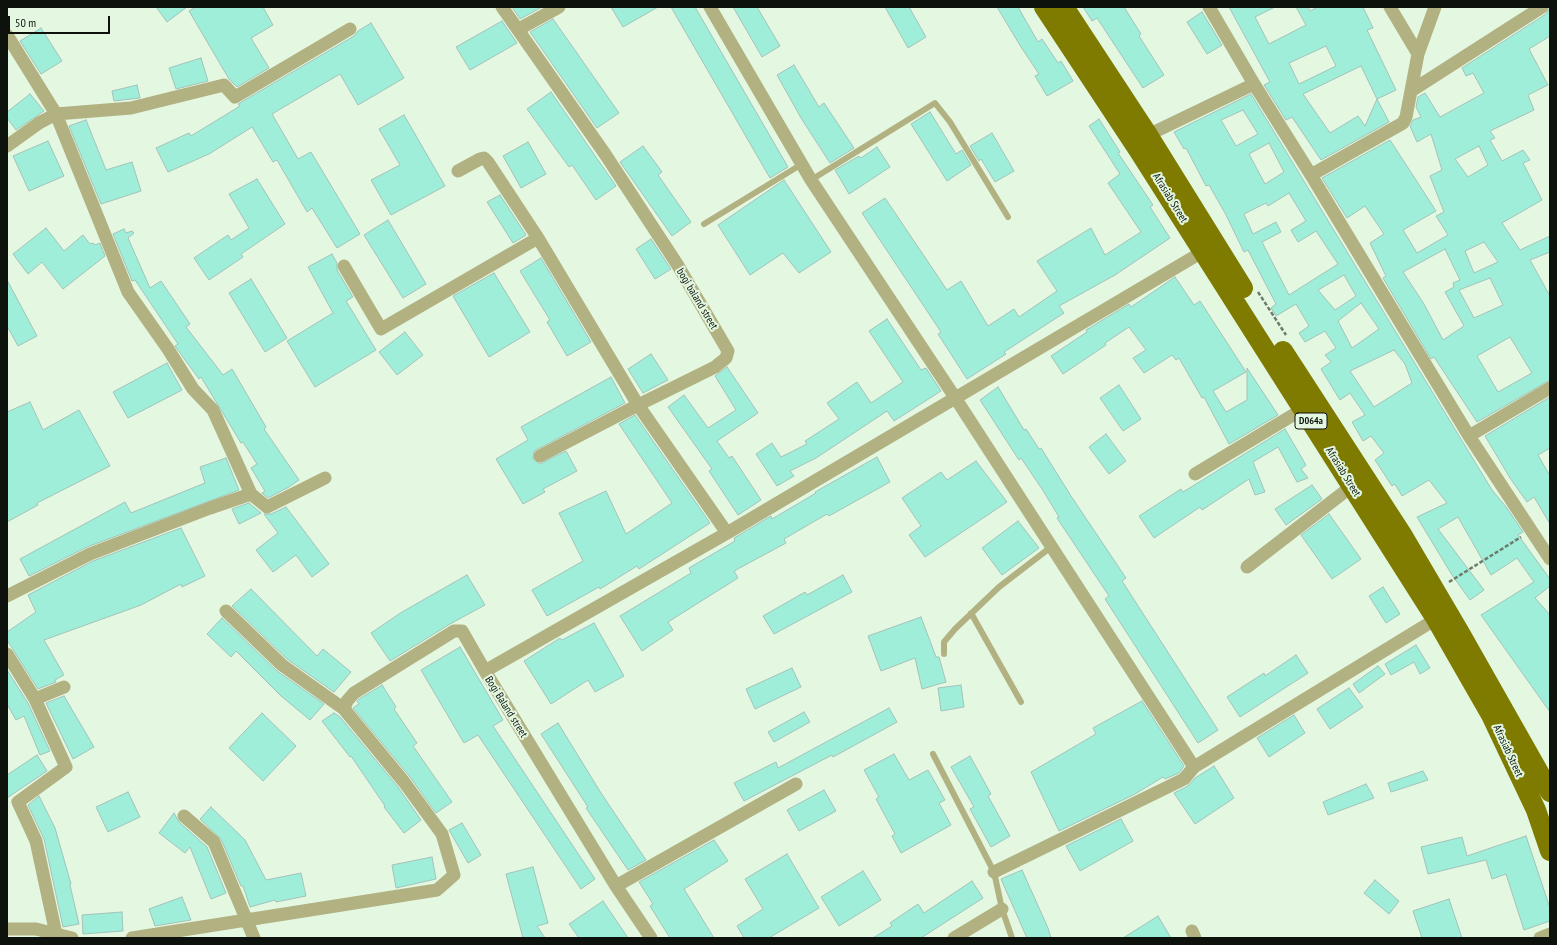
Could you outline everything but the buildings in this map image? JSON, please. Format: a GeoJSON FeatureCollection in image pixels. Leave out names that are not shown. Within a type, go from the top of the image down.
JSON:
{"type":"FeatureCollection","features":[{"type":"Feature","properties":{"kind":"main road","name":"Afrasiab Street"},"geometry":{"type":"LineString","coordinates":[[1044,7],[1062,15],[1148,135],[1210,248],[1303,409],[1436,619],[1491,715],[1536,810],[1550,851]]}},
{"type":"Feature","properties":{"kind":"main road","name":"Afrasiab Street"},"geometry":{"type":"LineString","coordinates":[[1062,15],[1210,248],[1403,536],[1550,792]]}},
{"type":"Feature","properties":{"kind":"street"},"geometry":{"type":"LineString","coordinates":[[502,7],[518,30],[559,7]]}},
{"type":"Feature","properties":{"kind":"street"},"geometry":{"type":"LineString","coordinates":[[710,7],[811,180],[956,399],[1194,767]]}},
{"type":"Feature","properties":{"kind":"street"},"geometry":{"type":"LineString","coordinates":[[1209,7],[1254,84],[1311,175],[1469,436],[1550,559]]}},
{"type":"Feature","properties":{"kind":"street"},"geometry":{"type":"LineString","coordinates":[[1390,7],[1418,54]]}},
{"type":"Feature","properties":{"kind":"street"},"geometry":{"type":"LineString","coordinates":[[1311,175],[1403,123],[1406,116],[1418,54],[1435,7]]}},
{"type":"Feature","properties":{"kind":"street"},"geometry":{"type":"LineString","coordinates":[[1411,91],[1542,7]]}},
{"type":"Feature","properties":{"kind":"street"},"geometry":{"type":"LineString","coordinates":[[7,146],[39,123],[56,114],[132,108],[224,85],[235,97],[350,28]]}},
{"type":"Feature","properties":{"kind":"street","name":"bogi baland street"},"geometry":{"type":"LineString","coordinates":[[518,30],[605,154],[677,264],[728,351],[726,358],[715,367],[638,405]]}},
{"type":"Feature","properties":{"kind":"street"},"geometry":{"type":"LineString","coordinates":[[7,35],[56,114],[128,292],[194,389],[213,410],[251,494],[267,508],[325,478]]}},
{"type":"Feature","properties":{"kind":"street"},"geometry":{"type":"LineString","coordinates":[[1148,135],[1254,84]]}},
{"type":"Feature","properties":{"kind":"street"},"geometry":{"type":"LineString","coordinates":[[458,171],[480,159],[484,158],[488,162],[538,238],[638,405],[727,533]]}},
{"type":"Feature","properties":{"kind":"street"},"geometry":{"type":"LineString","coordinates":[[344,266],[381,329],[538,238]]}},
{"type":"Feature","properties":{"kind":"street","name":"Bogi Baland street"},"geometry":{"type":"LineString","coordinates":[[651,938],[616,886],[484,671],[727,533],[1210,248]]}},
{"type":"Feature","properties":{"kind":"street"},"geometry":{"type":"LineString","coordinates":[[1469,436],[1550,388]]}},
{"type":"Feature","properties":{"kind":"street"},"geometry":{"type":"LineString","coordinates":[[540,456],[638,405]]}},
{"type":"Feature","properties":{"kind":"street"},"geometry":{"type":"LineString","coordinates":[[1195,474],[1303,409]]}},
{"type":"Feature","properties":{"kind":"street"},"geometry":{"type":"LineString","coordinates":[[1247,567],[1352,486]]}},
{"type":"Feature","properties":{"kind":"street"},"geometry":{"type":"LineString","coordinates":[[7,596],[90,554],[251,494]]}},
{"type":"Feature","properties":{"kind":"street"},"geometry":{"type":"LineString","coordinates":[[132,938],[436,890],[454,875],[442,834],[404,782],[344,709],[282,665],[226,611]]}},
{"type":"Feature","properties":{"kind":"street"},"geometry":{"type":"LineString","coordinates":[[994,872],[1184,779],[1194,767],[1436,619]]}},
{"type":"Feature","properties":{"kind":"street"},"geometry":{"type":"LineString","coordinates":[[344,709],[347,701],[354,694],[454,631],[462,631],[484,671]]}},
{"type":"Feature","properties":{"kind":"street"},"geometry":{"type":"LineString","coordinates":[[7,654],[36,699],[66,767],[18,802],[36,841],[56,934]]}},
{"type":"Feature","properties":{"kind":"street"},"geometry":{"type":"LineString","coordinates":[[36,699],[64,687]]}},
{"type":"Feature","properties":{"kind":"street"},"geometry":{"type":"LineString","coordinates":[[616,886],[796,784]]}},
{"type":"Feature","properties":{"kind":"street"},"geometry":{"type":"LineString","coordinates":[[184,816],[214,842],[254,938]]}},
{"type":"Feature","properties":{"kind":"street"},"geometry":{"type":"LineString","coordinates":[[954,938],[1002,909]]}},
{"type":"Feature","properties":{"kind":"street"},"geometry":{"type":"LineString","coordinates":[[7,929],[36,929],[72,938]]}},
{"type":"Feature","properties":{"kind":"street"},"geometry":{"type":"LineString","coordinates":[[1540,938],[1550,934]]}},
{"type":"Feature","properties":{"kind":"lane"},"geometry":{"type":"LineString","coordinates":[[811,180],[935,103],[950,122],[1008,217]]}},
{"type":"Feature","properties":{"kind":"lane"},"geometry":{"type":"LineString","coordinates":[[704,224],[802,164]]}},
{"type":"Feature","properties":{"kind":"lane"},"geometry":{"type":"LineString","coordinates":[[944,654],[944,642],[954,629],[999,587],[1051,547]]}},
{"type":"Feature","properties":{"kind":"lane"},"geometry":{"type":"LineString","coordinates":[[971,614],[1021,702]]}},
{"type":"Feature","properties":{"kind":"lane"},"geometry":{"type":"LineString","coordinates":[[933,754],[994,872],[1002,909],[1012,938]]}},
{"type":"Feature","properties":{"kind":"path"},"geometry":{"type":"LineString","coordinates":[[1435,591],[1532,530]]}}]}
